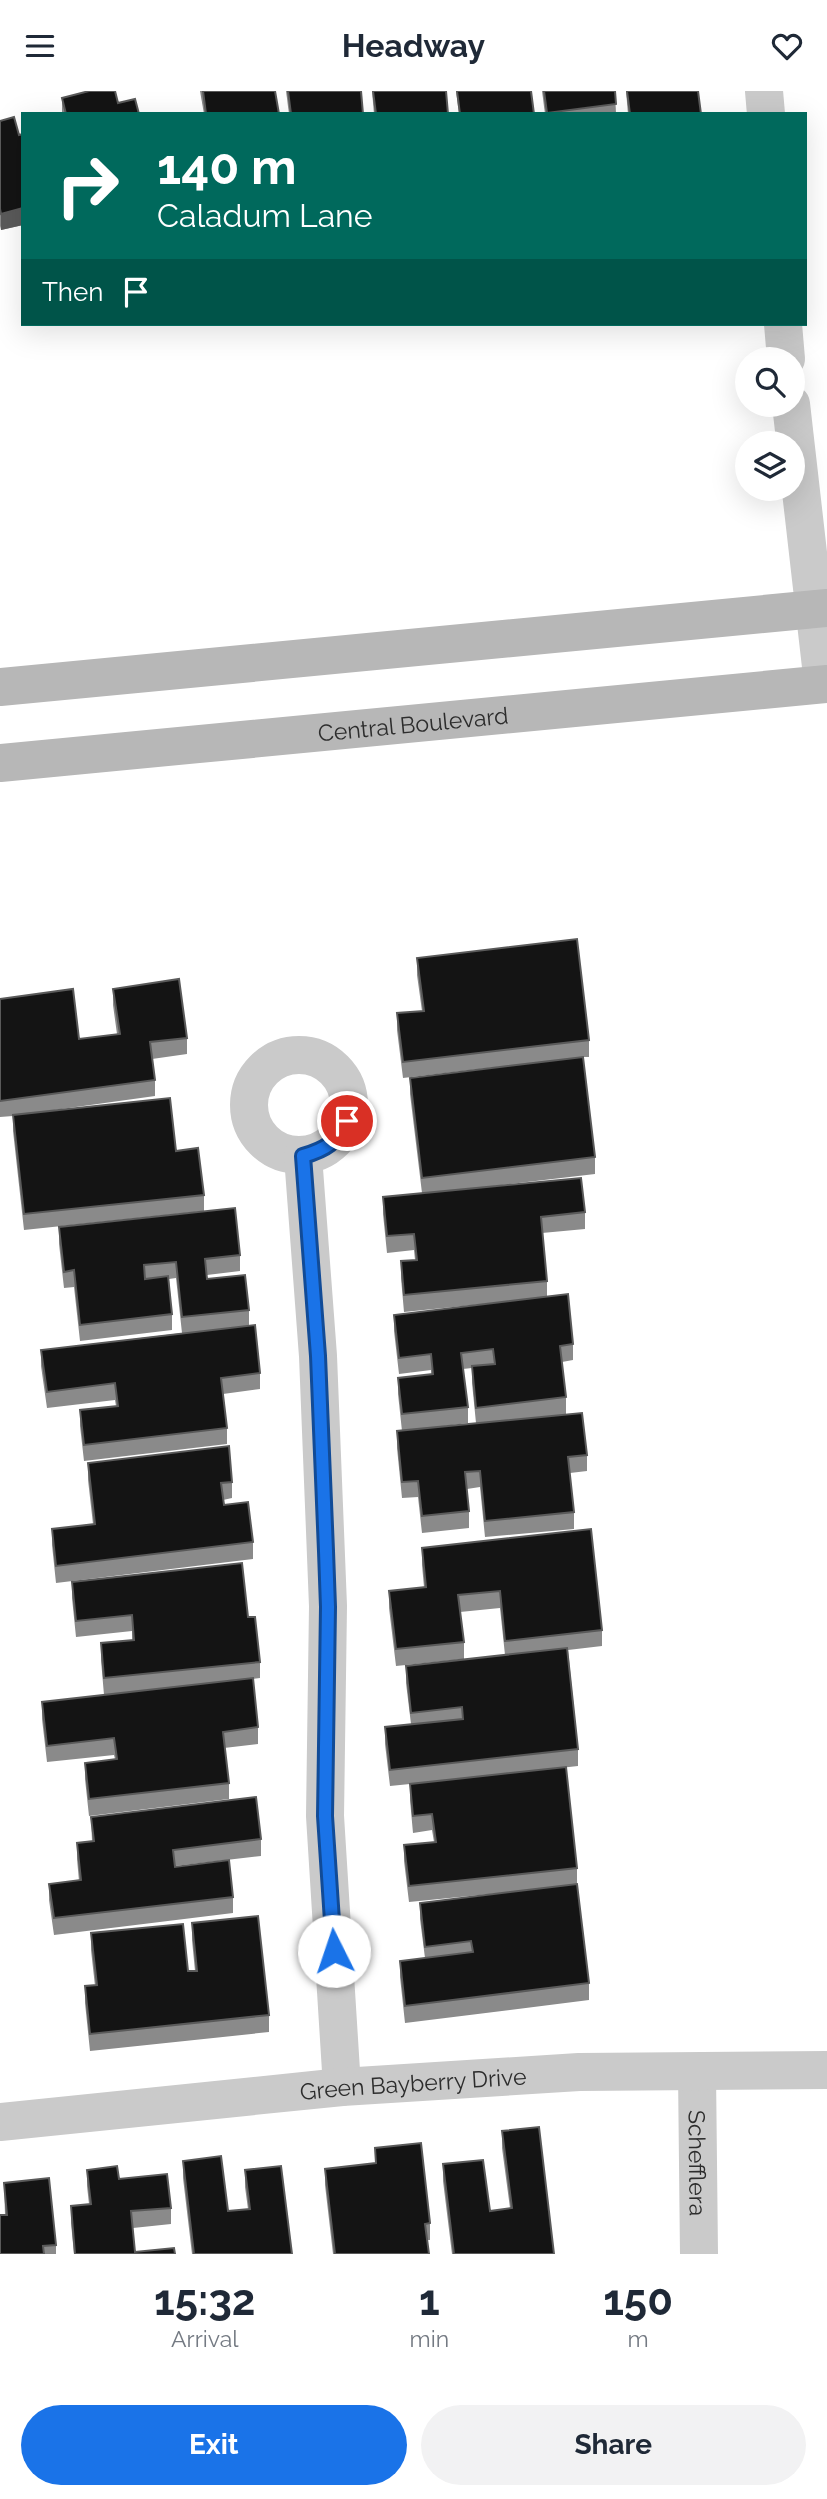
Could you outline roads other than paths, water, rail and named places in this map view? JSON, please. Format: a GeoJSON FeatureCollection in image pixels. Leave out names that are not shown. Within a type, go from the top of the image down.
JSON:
{"type":"FeatureCollection","features":[{"type":"Feature","properties":{"kind":"street"},"geometry":{"type":"LineString","coordinates":[[764,91],[766,112]]}},
{"type":"Feature","properties":{"kind":"street"},"geometry":{"type":"LineString","coordinates":[[783,326],[785,347]]}},
{"type":"Feature","properties":{"kind":"street"},"geometry":{"type":"LineString","coordinates":[[793,417],[820,609],[825,684]]}},
{"type":"Feature","properties":{"kind":"street"},"geometry":{"type":"LineString","coordinates":[[0,687],[820,609]]}},
{"type":"Feature","properties":{"kind":"street","name":"Central Boulevard"},"geometry":{"type":"LineString","coordinates":[[0,763],[825,684]]}},
{"type":"Feature","properties":{"kind":"street"},"geometry":{"type":"LineString","coordinates":[[303,1156],[318,1370],[328,1607],[325,1816],[342,2087]]}},
{"type":"Feature","properties":{"kind":"street","name":"Green Bayberry Drive"},"geometry":{"type":"LineString","coordinates":[[0,2122],[342,2087],[579,2072],[827,2070]]}},
{"type":"Feature","properties":{"kind":"street","name":"Schefflera"},"geometry":{"type":"LineString","coordinates":[[697,2072],[699,2254]]}}]}
